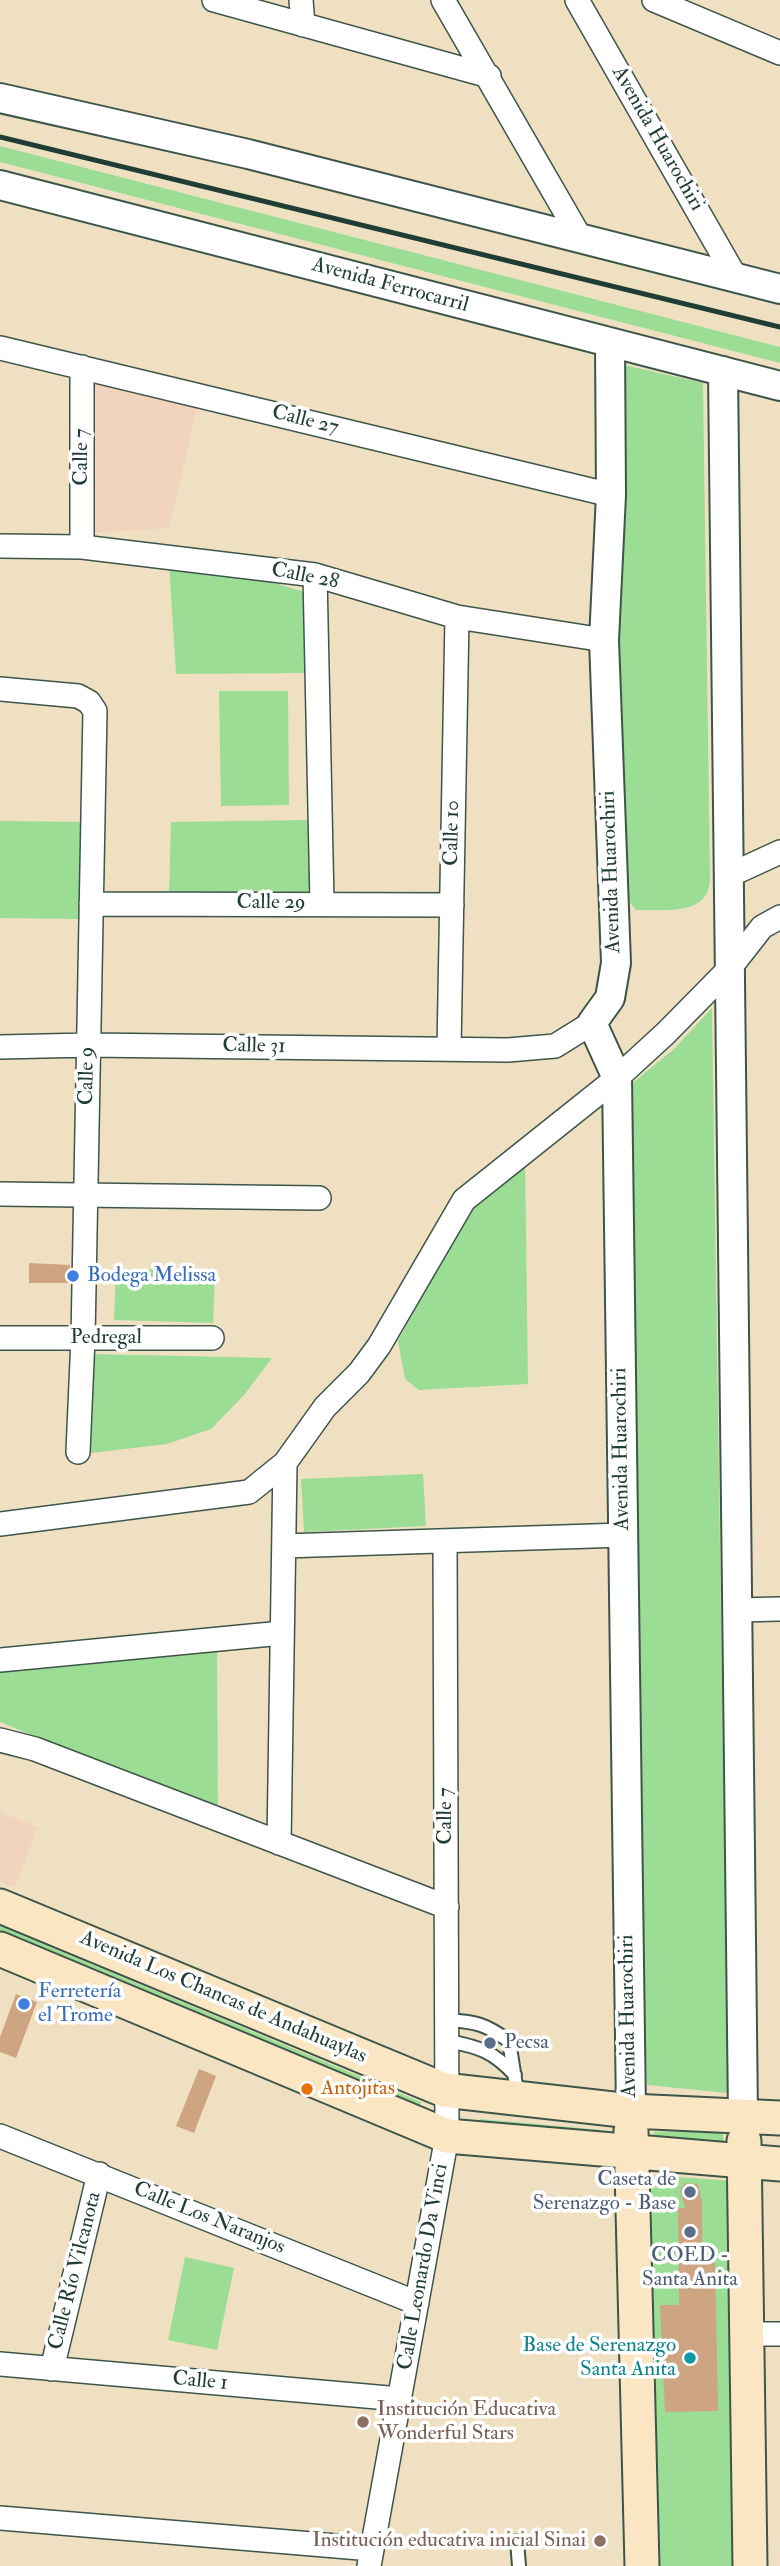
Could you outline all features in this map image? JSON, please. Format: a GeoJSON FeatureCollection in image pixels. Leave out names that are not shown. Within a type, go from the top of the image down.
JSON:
{"type":"FeatureCollection","features":[{"type":"Feature","properties":{"kind":"main road","name":"Avenida Los Chancas de Andahuaylas"},"geometry":{"type":"LineString","coordinates":[[0,1906],[448,2091],[516,2087],[631,2111],[780,2118]]}},
{"type":"Feature","properties":{"kind":"main road","name":"Avenida Los Chancas de Andahuaylas"},"geometry":{"type":"LineString","coordinates":[[0,1950],[447,2136],[780,2164]]}},
{"type":"Feature","properties":{"kind":"main road","name":"Avenida Huarochiri"},"geometry":{"type":"LineString","coordinates":[[631,2111],[642,2566]]}},
{"type":"Feature","properties":{"kind":"main road"},"geometry":{"type":"LineString","coordinates":[[743,2116],[750,2566]]}},
{"type":"Feature","properties":{"kind":"street"},"geometry":{"type":"LineString","coordinates":[[214,0],[489,76]]}},
{"type":"Feature","properties":{"kind":"street"},"geometry":{"type":"LineString","coordinates":[[301,0],[303,25]]}},
{"type":"Feature","properties":{"kind":"street"},"geometry":{"type":"LineString","coordinates":[[443,0],[581,239]]}},
{"type":"Feature","properties":{"kind":"street","name":"Avenida Huarochiri"},"geometry":{"type":"LineString","coordinates":[[577,0],[736,278]]}},
{"type":"Feature","properties":{"kind":"street"},"geometry":{"type":"LineString","coordinates":[[654,0],[780,53]]}},
{"type":"Feature","properties":{"kind":"street"},"geometry":{"type":"LineString","coordinates":[[0,98],[248,154],[780,289]]}},
{"type":"Feature","properties":{"kind":"street","name":"Avenida Ferrocarril"},"geometry":{"type":"LineString","coordinates":[[0,185],[780,386]]}},
{"type":"Feature","properties":{"kind":"street","name":"Avenida Huarochiri"},"geometry":{"type":"LineString","coordinates":[[610,343],[611,495],[604,640],[616,962],[610,998],[592,1023],[617,1078],[631,2111]]}},
{"type":"Feature","properties":{"kind":"street","name":"Calle 27"},"geometry":{"type":"LineString","coordinates":[[0,348],[611,495]]}},
{"type":"Feature","properties":{"kind":"street","name":"Calle 7"},"geometry":{"type":"LineString","coordinates":[[82,367],[82,547]]}},
{"type":"Feature","properties":{"kind":"street"},"geometry":{"type":"LineString","coordinates":[[723,371],[743,2116]]}},
{"type":"Feature","properties":{"kind":"street","name":"Calle 28"},"geometry":{"type":"LineString","coordinates":[[0,546],[82,547],[315,575],[457,617],[604,640]]}},
{"type":"Feature","properties":{"kind":"street"},"geometry":{"type":"LineString","coordinates":[[315,575],[321,903]]}},
{"type":"Feature","properties":{"kind":"street","name":"Calle 10"},"geometry":{"type":"LineString","coordinates":[[449,1049],[457,617]]}},
{"type":"Feature","properties":{"kind":"street","name":"Calle 9"},"geometry":{"type":"LineString","coordinates":[[0,689],[78,696],[89,702],[95,710],[83,1338],[78,1452]]}},
{"type":"Feature","properties":{"kind":"street"},"geometry":{"type":"LineString","coordinates":[[730,875],[780,852]]}},
{"type":"Feature","properties":{"kind":"street","name":"Calle 29"},"geometry":{"type":"LineString","coordinates":[[91,904],[452,905]]}},
{"type":"Feature","properties":{"kind":"street"},"geometry":{"type":"LineString","coordinates":[[0,1524],[249,1492],[285,1463],[325,1406],[359,1373],[379,1346],[464,1200],[617,1078],[730,968],[762,927],[780,917]]}},
{"type":"Feature","properties":{"kind":"street","name":"Calle 31"},"geometry":{"type":"LineString","coordinates":[[0,1047],[88,1045],[508,1050],[555,1046],[592,1023]]}},
{"type":"Feature","properties":{"kind":"street"},"geometry":{"type":"LineString","coordinates":[[0,1194],[319,1198]]}},
{"type":"Feature","properties":{"kind":"street","name":"Pedregal"},"geometry":{"type":"LineString","coordinates":[[0,1338],[212,1338]]}},
{"type":"Feature","properties":{"kind":"street"},"geometry":{"type":"LineString","coordinates":[[279,1843],[285,1463]]}},
{"type":"Feature","properties":{"kind":"street"},"geometry":{"type":"LineString","coordinates":[[284,1546],[623,1535]]}},
{"type":"Feature","properties":{"kind":"street","name":"Calle 7"},"geometry":{"type":"LineString","coordinates":[[445,1541],[448,2091]]}},
{"type":"Feature","properties":{"kind":"street"},"geometry":{"type":"LineString","coordinates":[[737,1610],[780,1609]]}},
{"type":"Feature","properties":{"kind":"street"},"geometry":{"type":"LineString","coordinates":[[0,1660],[282,1633]]}},
{"type":"Feature","properties":{"kind":"street"},"geometry":{"type":"LineString","coordinates":[[0,1740],[35,1749],[447,1907]]}},
{"type":"Feature","properties":{"kind":"street","name":"Calle Leonardo Da Vinci"},"geometry":{"type":"LineString","coordinates":[[370,2558],[447,2136],[448,2091]]}},
{"type":"Feature","properties":{"kind":"street","name":"Calle Los Naranjos"},"geometry":{"type":"LineString","coordinates":[[0,2136],[417,2302]]}},
{"type":"Feature","properties":{"kind":"street","name":"Calle Río Vilcanota"},"geometry":{"type":"LineString","coordinates":[[52,2369],[99,2174]]}},
{"type":"Feature","properties":{"kind":"street"},"geometry":{"type":"LineString","coordinates":[[747,2334],[780,2334]]}},
{"type":"Feature","properties":{"kind":"street","name":"Calle 1"},"geometry":{"type":"LineString","coordinates":[[0,2364],[400,2399]]}},
{"type":"Feature","properties":{"kind":"street"},"geometry":{"type":"LineString","coordinates":[[0,2518],[370,2558]]}},
{"type":"Feature","properties":{"kind":"lane"},"geometry":{"type":"LineString","coordinates":[[448,2030],[489,2026],[509,2041],[516,2087]]}},
{"type":"Feature","properties":{"kind":"lane"},"geometry":{"type":"LineString","coordinates":[[448,2030],[503,2062],[516,2087]]}},
{"type":"Feature","properties":{"kind":"lane"},"geometry":{"type":"LineString","coordinates":[[517,2541],[519,2566]]}},
{"type":"Feature","properties":{"kind":"shaded area"},"geometry":{"type":"Polygon","coordinates":[[[92,383],[198,405],[169,528],[91,533],[92,383]]]}},
{"type":"Feature","properties":{"kind":"shaded area"},"geometry":{"type":"Polygon","coordinates":[[[0,1812],[38,1827],[15,1887],[0,1882],[0,1812]]]}},
{"type":"Feature","properties":{"kind":"green space"},"geometry":{"type":"Polygon","coordinates":[[[0,146],[780,347],[780,363],[0,162],[0,146]]]}},
{"type":"Feature","properties":{"kind":"green space"},"geometry":{"type":"Polygon","coordinates":[[[624,365],[703,383],[710,880],[702,900],[671,910],[636,910],[629,901],[624,862],[616,666],[624,365]]]}},
{"type":"Feature","properties":{"kind":"green space"},"geometry":{"type":"Polygon","coordinates":[[[169,564],[250,576],[305,592],[309,673],[176,674],[169,564]]]}},
{"type":"Feature","properties":{"kind":"green space"},"geometry":{"type":"Polygon","coordinates":[[[219,691],[288,691],[289,805],[221,806],[219,691]]]}},
{"type":"Feature","properties":{"kind":"green space"},"geometry":{"type":"Polygon","coordinates":[[[311,820],[311,890],[306,895],[169,896],[171,822],[311,820]]]}},
{"type":"Feature","properties":{"kind":"green space"},"geometry":{"type":"Polygon","coordinates":[[[0,821],[82,822],[80,919],[0,918],[0,821]]]}},
{"type":"Feature","properties":{"kind":"green space"},"geometry":{"type":"Polygon","coordinates":[[[712,1008],[728,2093],[647,2085],[639,1793],[629,1086],[674,1049],[712,1008]]]}},
{"type":"Feature","properties":{"kind":"green space"},"geometry":{"type":"Polygon","coordinates":[[[525,1158],[528,1384],[419,1390],[405,1379],[398,1341],[472,1205],[525,1158]]]}},
{"type":"Feature","properties":{"kind":"green space"},"geometry":{"type":"Polygon","coordinates":[[[116,1268],[215,1272],[213,1323],[114,1320],[116,1268]]]}},
{"type":"Feature","properties":{"kind":"green space"},"geometry":{"type":"Polygon","coordinates":[[[92,1354],[272,1358],[244,1395],[211,1429],[167,1444],[91,1453],[92,1354]]]}},
{"type":"Feature","properties":{"kind":"green space"},"geometry":{"type":"Polygon","coordinates":[[[423,1474],[426,1526],[304,1532],[301,1479],[423,1474]]]}},
{"type":"Feature","properties":{"kind":"green space"},"geometry":{"type":"Polygon","coordinates":[[[217,1643],[218,1812],[0,1722],[0,1667],[217,1643]]]}},
{"type":"Feature","properties":{"kind":"green space"},"geometry":{"type":"Polygon","coordinates":[[[0,1926],[421,2102],[417,2114],[0,1942],[0,1926]]]}},
{"type":"Feature","properties":{"kind":"green space"},"geometry":{"type":"Polygon","coordinates":[[[480,2119],[603,2130],[603,2135],[478,2126],[480,2119]]]}},
{"type":"Feature","properties":{"kind":"green space"},"geometry":{"type":"Polygon","coordinates":[[[723,2130],[724,2148],[653,2139],[654,2132],[723,2130]]]}},
{"type":"Feature","properties":{"kind":"green space"},"geometry":{"type":"Polygon","coordinates":[[[646,2175],[736,2181],[741,2566],[651,2566],[646,2175]]]}},
{"type":"Feature","properties":{"kind":"green space"},"geometry":{"type":"Polygon","coordinates":[[[185,2257],[234,2268],[217,2350],[168,2340],[185,2257]]]}},
{"type":"Feature","properties":{"kind":"building"},"geometry":{"type":"Polygon","coordinates":[[[29,1263],[70,1265],[70,1283],[29,1283],[29,1263]]]}},
{"type":"Feature","properties":{"kind":"building"},"geometry":{"type":"Polygon","coordinates":[[[16,1994],[37,2002],[16,2058],[0,2052],[0,2037],[16,1994]]]}},
{"type":"Feature","properties":{"kind":"building"},"geometry":{"type":"Polygon","coordinates":[[[199,2069],[216,2076],[194,2133],[176,2126],[199,2069]]]}},
{"type":"Feature","properties":{"kind":"building","name":"Base de Serenazgo Santa Anita"},"geometry":{"type":"Polygon","coordinates":[[[685,2183],[698,2184],[702,2203],[702,2260],[715,2260],[718,2411],[665,2412],[660,2305],[679,2305],[678,2208],[685,2208],[680,2190],[685,2183]]]}},
{"type":"Feature","properties":{"kind":"railway"},"geometry":{"type":"LineString","coordinates":[[0,137],[780,327]]}},
{"type":"Feature","properties":{"kind":"place","name":"Bodega Melissa"},"geometry":{"type":"Point","coordinates":[73,1276]}},
{"type":"Feature","properties":{"kind":"place","name":"Ferretería el Trome"},"geometry":{"type":"Point","coordinates":[24,2004]}},
{"type":"Feature","properties":{"kind":"place","name":"Pecsa"},"geometry":{"type":"Point","coordinates":[490,2043]}},
{"type":"Feature","properties":{"kind":"place","name":"Antojitas"},"geometry":{"type":"Point","coordinates":[307,2089]}},
{"type":"Feature","properties":{"kind":"place","name":"Caseta de Serenazgo - Base"},"geometry":{"type":"Point","coordinates":[690,2192]}},
{"type":"Feature","properties":{"kind":"place","name":"COED - Santa Anita"},"geometry":{"type":"Point","coordinates":[690,2232]}},
{"type":"Feature","properties":{"kind":"place","name":"Base de Serenazgo Santa Anita"},"geometry":{"type":"Point","coordinates":[690,2358]}},
{"type":"Feature","properties":{"kind":"place","name":"Institución Educativa Wonderful Stars"},"geometry":{"type":"Point","coordinates":[363,2422]}},
{"type":"Feature","properties":{"kind":"place","name":"Institución educativa inicial Sinai"},"geometry":{"type":"Point","coordinates":[600,2541]}}]}
